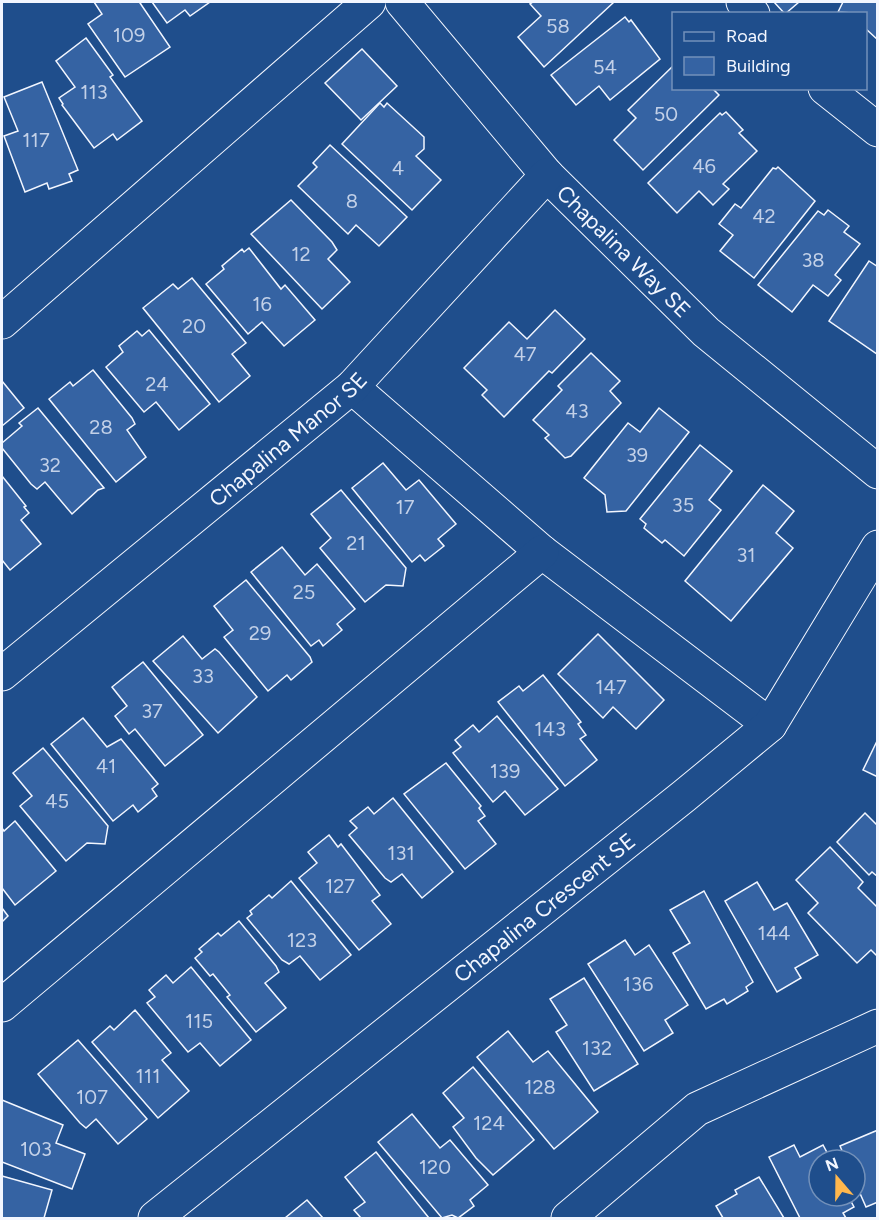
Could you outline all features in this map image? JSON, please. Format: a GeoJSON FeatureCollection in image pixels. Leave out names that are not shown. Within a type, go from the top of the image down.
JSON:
{"type":"FeatureCollection","features":[{"type":"Feature","properties":{"kind":"street"},"geometry":{"type":"LineString","coordinates":[[2,322],[369,2]]}},
{"type":"Feature","properties":{"kind":"street","name":"Chapalina Way SE"},"geometry":{"type":"LineString","coordinates":[[402,2],[547,175],[706,332],[878,472]]}},
{"type":"Feature","properties":{"kind":"street"},"geometry":{"type":"LineString","coordinates":[[828,90],[878,130]]}},
{"type":"Feature","properties":{"kind":"street","name":"Chapalina Manor SE"},"geometry":{"type":"LineString","coordinates":[[2,674],[352,387],[547,175]]}},
{"type":"Feature","properties":{"kind":"street"},"geometry":{"type":"LineString","coordinates":[[352,387],[542,552],[770,725]]}},
{"type":"Feature","properties":{"kind":"street","name":"Chapalina Crescent SE"},"geometry":{"type":"LineString","coordinates":[[155,1218],[770,725],[878,548]]}},
{"type":"Feature","properties":{"kind":"street"},"geometry":{"type":"LineString","coordinates":[[2,1005],[542,552]]}},
{"type":"Feature","properties":{"kind":"street"},"geometry":{"type":"LineString","coordinates":[[568,1218],[696,1109],[878,1026]]}},
{"type":"Feature","properties":{"kind":"building"},"geometry":{"type":"Polygon","coordinates":[[[94,2],[142,2],[140,3],[170,47],[125,77],[88,24],[102,14],[94,2]]]}},
{"type":"Feature","properties":{"kind":"building"},"geometry":{"type":"Polygon","coordinates":[[[152,2],[210,2],[190,16],[185,10],[167,23],[152,2]]]}},
{"type":"Feature","properties":{"kind":"building"},"geometry":{"type":"Polygon","coordinates":[[[533,2],[614,2],[544,67],[518,37],[541,16],[530,4],[533,2]]]}},
{"type":"Feature","properties":{"kind":"building"},"geometry":{"type":"Polygon","coordinates":[[[774,2],[799,2],[787,12],[783,12],[774,2]]]}},
{"type":"Feature","properties":{"kind":"building"},"geometry":{"type":"Polygon","coordinates":[[[843,2],[878,2],[878,40],[867,30],[867,12],[838,12],[843,2]]]}},
{"type":"Feature","properties":{"kind":"building"},"geometry":{"type":"Polygon","coordinates":[[[625,17],[629,22],[631,20],[660,59],[610,100],[599,86],[576,105],[551,75],[625,17]]]}},
{"type":"Feature","properties":{"kind":"building"},"geometry":{"type":"Polygon","coordinates":[[[86,38],[113,75],[110,77],[142,121],[117,140],[113,134],[94,148],[62,105],[59,98],[75,87],[56,61],[86,38]]]}},
{"type":"Feature","properties":{"kind":"building"},"geometry":{"type":"Polygon","coordinates":[[[362,49],[397,86],[361,120],[325,83],[362,49]]]}},
{"type":"Feature","properties":{"kind":"building"},"geometry":{"type":"Polygon","coordinates":[[[672,67],[672,90],[714,90],[719,95],[643,170],[614,140],[636,118],[628,110],[672,67]]]}},
{"type":"Feature","properties":{"kind":"building"},"geometry":{"type":"Polygon","coordinates":[[[42,82],[78,170],[69,174],[72,181],[49,189],[47,183],[25,192],[4,136],[18,131],[4,97],[42,82]]]}},
{"type":"Feature","properties":{"kind":"building"},"geometry":{"type":"Polygon","coordinates":[[[380,103],[384,107],[387,103],[424,137],[424,149],[416,156],[441,180],[412,210],[342,144],[380,103]]]}},
{"type":"Feature","properties":{"kind":"building"},"geometry":{"type":"Polygon","coordinates":[[[726,112],[743,130],[739,133],[757,151],[723,184],[729,189],[713,205],[699,191],[677,213],[648,183],[720,113],[722,115],[726,112]]]}},
{"type":"Feature","properties":{"kind":"building"},"geometry":{"type":"Polygon","coordinates":[[[330,145],[407,217],[379,246],[356,225],[348,234],[298,186],[317,167],[313,163],[330,145]]]}},
{"type":"Feature","properties":{"kind":"building"},"geometry":{"type":"Polygon","coordinates":[[[778,167],[815,201],[754,278],[720,251],[733,235],[719,224],[735,204],[741,208],[773,168],[778,167]]]}},
{"type":"Feature","properties":{"kind":"building"},"geometry":{"type":"Polygon","coordinates":[[[291,200],[332,242],[337,250],[328,259],[350,282],[322,309],[251,234],[291,200]]]}},
{"type":"Feature","properties":{"kind":"building"},"geometry":{"type":"Polygon","coordinates":[[[828,210],[849,226],[844,232],[860,244],[835,275],[841,280],[828,296],[813,285],[792,312],[758,285],[818,211],[824,215],[828,210]]]}},
{"type":"Feature","properties":{"kind":"building"},"geometry":{"type":"Polygon","coordinates":[[[249,248],[281,289],[285,285],[315,320],[284,346],[262,322],[248,334],[206,284],[242,249],[244,252],[249,248]]]}},
{"type":"Feature","properties":{"kind":"building"},"geometry":{"type":"Polygon","coordinates":[[[869,261],[878,267],[877,354],[829,321],[869,261]]]}},
{"type":"Feature","properties":{"kind":"building"},"geometry":{"type":"Polygon","coordinates":[[[192,278],[246,343],[232,354],[250,376],[219,402],[143,308],[173,284],[178,289],[192,278]]]}},
{"type":"Feature","properties":{"kind":"building"},"geometry":{"type":"Polygon","coordinates":[[[555,310],[585,339],[552,373],[549,371],[504,417],[482,395],[487,390],[464,368],[509,322],[527,339],[555,310]]]}},
{"type":"Feature","properties":{"kind":"building"},"geometry":{"type":"Polygon","coordinates":[[[149,330],[210,404],[179,430],[156,402],[144,412],[106,367],[123,352],[119,346],[137,331],[142,336],[149,330]]]}},
{"type":"Feature","properties":{"kind":"building"},"geometry":{"type":"Polygon","coordinates":[[[591,353],[620,381],[610,391],[621,403],[571,456],[565,458],[545,438],[549,435],[533,420],[562,390],[558,386],[591,353]]]}},
{"type":"Feature","properties":{"kind":"building"},"geometry":{"type":"Polygon","coordinates":[[[93,370],[132,418],[135,424],[127,430],[146,457],[116,482],[49,399],[70,382],[73,386],[93,370]]]}},
{"type":"Feature","properties":{"kind":"building"},"geometry":{"type":"Polygon","coordinates":[[[2,381],[24,408],[2,426],[2,381]]]}},
{"type":"Feature","properties":{"kind":"building"},"geometry":{"type":"Polygon","coordinates":[[[38,408],[104,488],[98,490],[72,514],[45,482],[37,489],[31,484],[2,448],[2,443],[22,426],[19,423],[38,408]]]}},
{"type":"Feature","properties":{"kind":"building"},"geometry":{"type":"Polygon","coordinates":[[[659,408],[689,432],[626,511],[607,512],[605,495],[584,478],[628,423],[640,432],[659,408]]]}},
{"type":"Feature","properties":{"kind":"building"},"geometry":{"type":"Polygon","coordinates":[[[700,445],[732,471],[709,500],[721,510],[684,556],[665,540],[662,543],[644,528],[646,524],[640,519],[700,445]]]}},
{"type":"Feature","properties":{"kind":"building"},"geometry":{"type":"Polygon","coordinates":[[[383,463],[406,490],[419,480],[456,524],[438,539],[444,546],[425,561],[420,555],[412,562],[352,488],[383,463]]]}},
{"type":"Feature","properties":{"kind":"building"},"geometry":{"type":"Polygon","coordinates":[[[2,476],[26,506],[24,507],[29,513],[21,520],[41,544],[10,570],[2,560],[2,476]]]}},
{"type":"Feature","properties":{"kind":"building"},"geometry":{"type":"Polygon","coordinates":[[[763,485],[794,511],[776,533],[793,548],[731,621],[685,581],[763,485]]]}},
{"type":"Feature","properties":{"kind":"building"},"geometry":{"type":"Polygon","coordinates":[[[341,490],[406,568],[403,586],[386,585],[365,602],[320,548],[331,538],[311,514],[341,490]]]}},
{"type":"Feature","properties":{"kind":"building"},"geometry":{"type":"Polygon","coordinates":[[[282,547],[305,575],[317,564],[355,609],[337,624],[342,630],[323,646],[319,640],[311,646],[251,572],[282,547]]]}},
{"type":"Feature","properties":{"kind":"building"},"geometry":{"type":"Polygon","coordinates":[[[246,580],[312,662],[291,680],[287,675],[268,691],[224,637],[233,630],[214,606],[246,580]]]}},
{"type":"Feature","properties":{"kind":"building"},"geometry":{"type":"Polygon","coordinates":[[[598,634],[664,700],[636,729],[613,707],[603,718],[558,674],[598,634]]]}},
{"type":"Feature","properties":{"kind":"building"},"geometry":{"type":"Polygon","coordinates":[[[183,636],[202,659],[215,649],[219,652],[257,697],[218,733],[153,661],[183,636]]]}},
{"type":"Feature","properties":{"kind":"building"},"geometry":{"type":"Polygon","coordinates":[[[143,662],[203,735],[165,766],[135,729],[129,734],[115,716],[127,706],[112,687],[143,662]]]}},
{"type":"Feature","properties":{"kind":"building"},"geometry":{"type":"Polygon","coordinates":[[[543,675],[581,722],[578,724],[586,735],[580,739],[597,760],[565,786],[498,702],[519,686],[523,691],[543,675]]]}},
{"type":"Feature","properties":{"kind":"building"},"geometry":{"type":"Polygon","coordinates":[[[497,716],[558,789],[525,815],[505,791],[493,802],[453,753],[461,747],[455,740],[473,725],[479,732],[497,716]]]}},
{"type":"Feature","properties":{"kind":"building"},"geometry":{"type":"Polygon","coordinates":[[[83,718],[107,747],[121,739],[158,784],[152,789],[157,796],[138,812],[133,805],[113,821],[51,744],[83,718]]]}},
{"type":"Feature","properties":{"kind":"building"},"geometry":{"type":"Polygon","coordinates":[[[878,739],[878,777],[863,770],[878,739]]]}},
{"type":"Feature","properties":{"kind":"building"},"geometry":{"type":"Polygon","coordinates":[[[43,748],[108,826],[105,844],[87,843],[66,861],[20,806],[32,796],[13,773],[43,748]]]}},
{"type":"Feature","properties":{"kind":"building"},"geometry":{"type":"Polygon","coordinates":[[[446,763],[481,806],[479,808],[485,816],[478,821],[496,844],[465,869],[404,794],[446,763]]]}},
{"type":"Feature","properties":{"kind":"building"},"geometry":{"type":"Polygon","coordinates":[[[393,798],[453,872],[422,898],[402,874],[391,882],[385,878],[349,835],[357,828],[350,821],[368,807],[374,814],[393,798]]]}},
{"type":"Feature","properties":{"kind":"building"},"geometry":{"type":"Polygon","coordinates":[[[865,813],[878,826],[878,877],[872,872],[869,875],[837,842],[865,813]]]}},
{"type":"Feature","properties":{"kind":"building"},"geometry":{"type":"Polygon","coordinates":[[[15,821],[56,871],[15,905],[2,888],[2,828],[4,831],[15,821]]]}},
{"type":"Feature","properties":{"kind":"building"},"geometry":{"type":"Polygon","coordinates":[[[329,835],[338,847],[341,844],[380,895],[372,901],[391,924],[359,950],[299,878],[317,863],[308,852],[329,835]]]}},
{"type":"Feature","properties":{"kind":"building"},"geometry":{"type":"Polygon","coordinates":[[[830,847],[863,882],[858,888],[878,908],[878,957],[871,950],[857,963],[808,913],[818,903],[796,880],[830,847]]]}},
{"type":"Feature","properties":{"kind":"building"},"geometry":{"type":"Polygon","coordinates":[[[291,881],[351,955],[320,980],[300,956],[289,964],[282,960],[247,918],[252,914],[250,911],[269,895],[272,898],[291,881]]]}},
{"type":"Feature","properties":{"kind":"building"},"geometry":{"type":"Polygon","coordinates":[[[757,882],[774,910],[787,903],[818,955],[795,968],[801,978],[777,992],[725,901],[757,882]]]}},
{"type":"Feature","properties":{"kind":"building"},"geometry":{"type":"Polygon","coordinates":[[[704,891],[753,982],[746,987],[748,991],[727,1004],[724,999],[706,1009],[673,953],[690,943],[670,910],[704,891]]]}},
{"type":"Feature","properties":{"kind":"building"},"geometry":{"type":"Polygon","coordinates":[[[2,908],[8,916],[2,922],[2,908]]]}},
{"type":"Feature","properties":{"kind":"building"},"geometry":{"type":"Polygon","coordinates":[[[239,921],[276,966],[279,972],[265,983],[286,1008],[256,1032],[227,997],[230,995],[213,974],[210,976],[195,958],[202,952],[199,949],[218,933],[221,936],[239,921]]]}},
{"type":"Feature","properties":{"kind":"building"},"geometry":{"type":"Polygon","coordinates":[[[625,940],[635,955],[649,945],[688,1005],[665,1020],[673,1033],[644,1051],[588,964],[625,940]]]}},
{"type":"Feature","properties":{"kind":"building"},"geometry":{"type":"Polygon","coordinates":[[[191,967],[251,1040],[220,1066],[200,1043],[188,1052],[147,1003],[155,997],[149,990],[166,975],[173,983],[191,967]]]}},
{"type":"Feature","properties":{"kind":"building"},"geometry":{"type":"Polygon","coordinates":[[[584,978],[638,1064],[594,1091],[556,1032],[567,1025],[550,999],[584,978]]]}},
{"type":"Feature","properties":{"kind":"building"},"geometry":{"type":"Polygon","coordinates":[[[135,1010],[171,1053],[162,1060],[189,1091],[158,1118],[92,1042],[110,1026],[114,1030],[135,1010]]]}},
{"type":"Feature","properties":{"kind":"building"},"geometry":{"type":"Polygon","coordinates":[[[508,1031],[533,1062],[548,1051],[598,1112],[554,1149],[477,1057],[508,1031]]]}},
{"type":"Feature","properties":{"kind":"building"},"geometry":{"type":"Polygon","coordinates":[[[78,1040],[147,1119],[118,1144],[96,1119],[86,1128],[80,1123],[38,1074],[78,1040]]]}},
{"type":"Feature","properties":{"kind":"building"},"geometry":{"type":"Polygon","coordinates":[[[473,1067],[534,1140],[493,1175],[476,1158],[453,1127],[464,1118],[443,1093],[473,1067]]]}},
{"type":"Feature","properties":{"kind":"building"},"geometry":{"type":"Polygon","coordinates":[[[2,1100],[63,1125],[56,1143],[85,1154],[72,1189],[2,1162],[2,1100]]]}},
{"type":"Feature","properties":{"kind":"building"},"geometry":{"type":"Polygon","coordinates":[[[412,1114],[440,1148],[450,1140],[488,1185],[470,1200],[474,1206],[458,1218],[452,1215],[442,1218],[378,1142],[412,1114]]]}},
{"type":"Feature","properties":{"kind":"building"},"geometry":{"type":"Polygon","coordinates":[[[878,1130],[878,1202],[867,1207],[867,1148],[841,1148],[840,1146],[878,1130]]]}},
{"type":"Feature","properties":{"kind":"building"},"geometry":{"type":"Polygon","coordinates":[[[794,1145],[800,1157],[807,1153],[807,1208],[852,1208],[843,1213],[846,1218],[800,1218],[769,1157],[794,1145]]]}},
{"type":"Feature","properties":{"kind":"building"},"geometry":{"type":"Polygon","coordinates":[[[376,1152],[429,1218],[361,1218],[354,1210],[365,1202],[345,1177],[376,1152]]]}},
{"type":"Feature","properties":{"kind":"building"},"geometry":{"type":"Polygon","coordinates":[[[2,1176],[52,1190],[44,1218],[2,1218],[2,1176]]]}},
{"type":"Feature","properties":{"kind":"building"},"geometry":{"type":"Polygon","coordinates":[[[759,1177],[784,1218],[723,1218],[716,1206],[737,1194],[735,1190],[759,1177]]]}},
{"type":"Feature","properties":{"kind":"building"},"geometry":{"type":"Polygon","coordinates":[[[307,1200],[323,1218],[285,1218],[307,1200]]]}}]}
